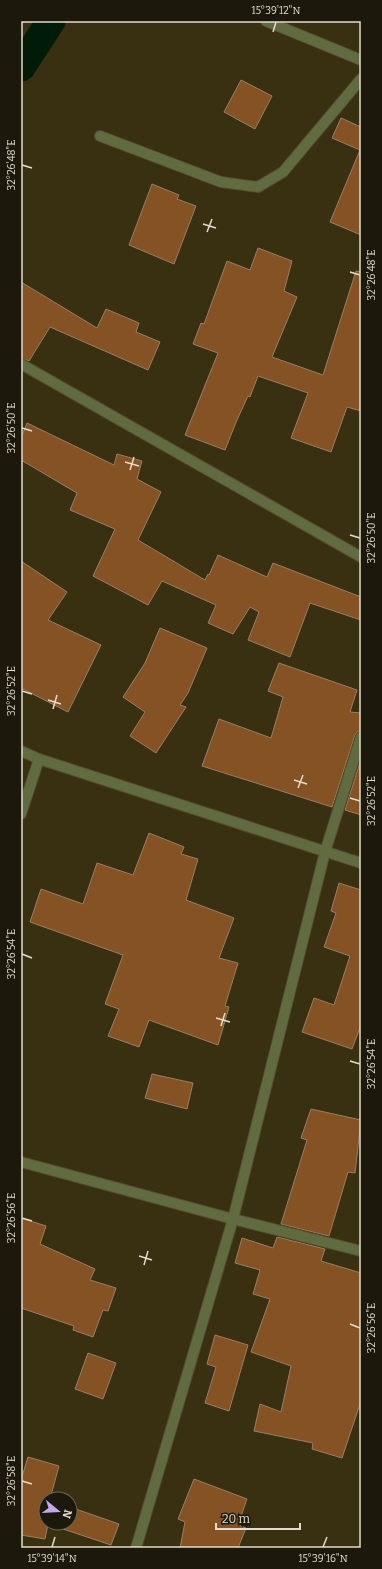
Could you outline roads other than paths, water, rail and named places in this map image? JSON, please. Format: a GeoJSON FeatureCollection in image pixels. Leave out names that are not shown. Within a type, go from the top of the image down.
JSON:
{"type":"FeatureCollection","features":[{"type":"Feature","properties":{"kind":"street"},"geometry":{"type":"LineString","coordinates":[[266,21],[361,60]]}},
{"type":"Feature","properties":{"kind":"street"},"geometry":{"type":"LineString","coordinates":[[100,136],[221,182],[258,187],[282,172],[361,79]]}},
{"type":"Feature","properties":{"kind":"street"},"geometry":{"type":"LineString","coordinates":[[21,364],[361,557]]}},
{"type":"Feature","properties":{"kind":"street"},"geometry":{"type":"LineString","coordinates":[[136,1548],[233,1219],[325,852],[361,737]]}},
{"type":"Feature","properties":{"kind":"street"},"geometry":{"type":"LineString","coordinates":[[21,751],[39,759],[361,863]]}},
{"type":"Feature","properties":{"kind":"street"},"geometry":{"type":"LineString","coordinates":[[21,814],[39,759]]}},
{"type":"Feature","properties":{"kind":"street"},"geometry":{"type":"LineString","coordinates":[[21,1162],[233,1219],[361,1251]]}},
{"type":"Feature","properties":{"kind":"waterway"},"geometry":{"type":"LineString","coordinates":[[21,67],[51,21]]}}]}
